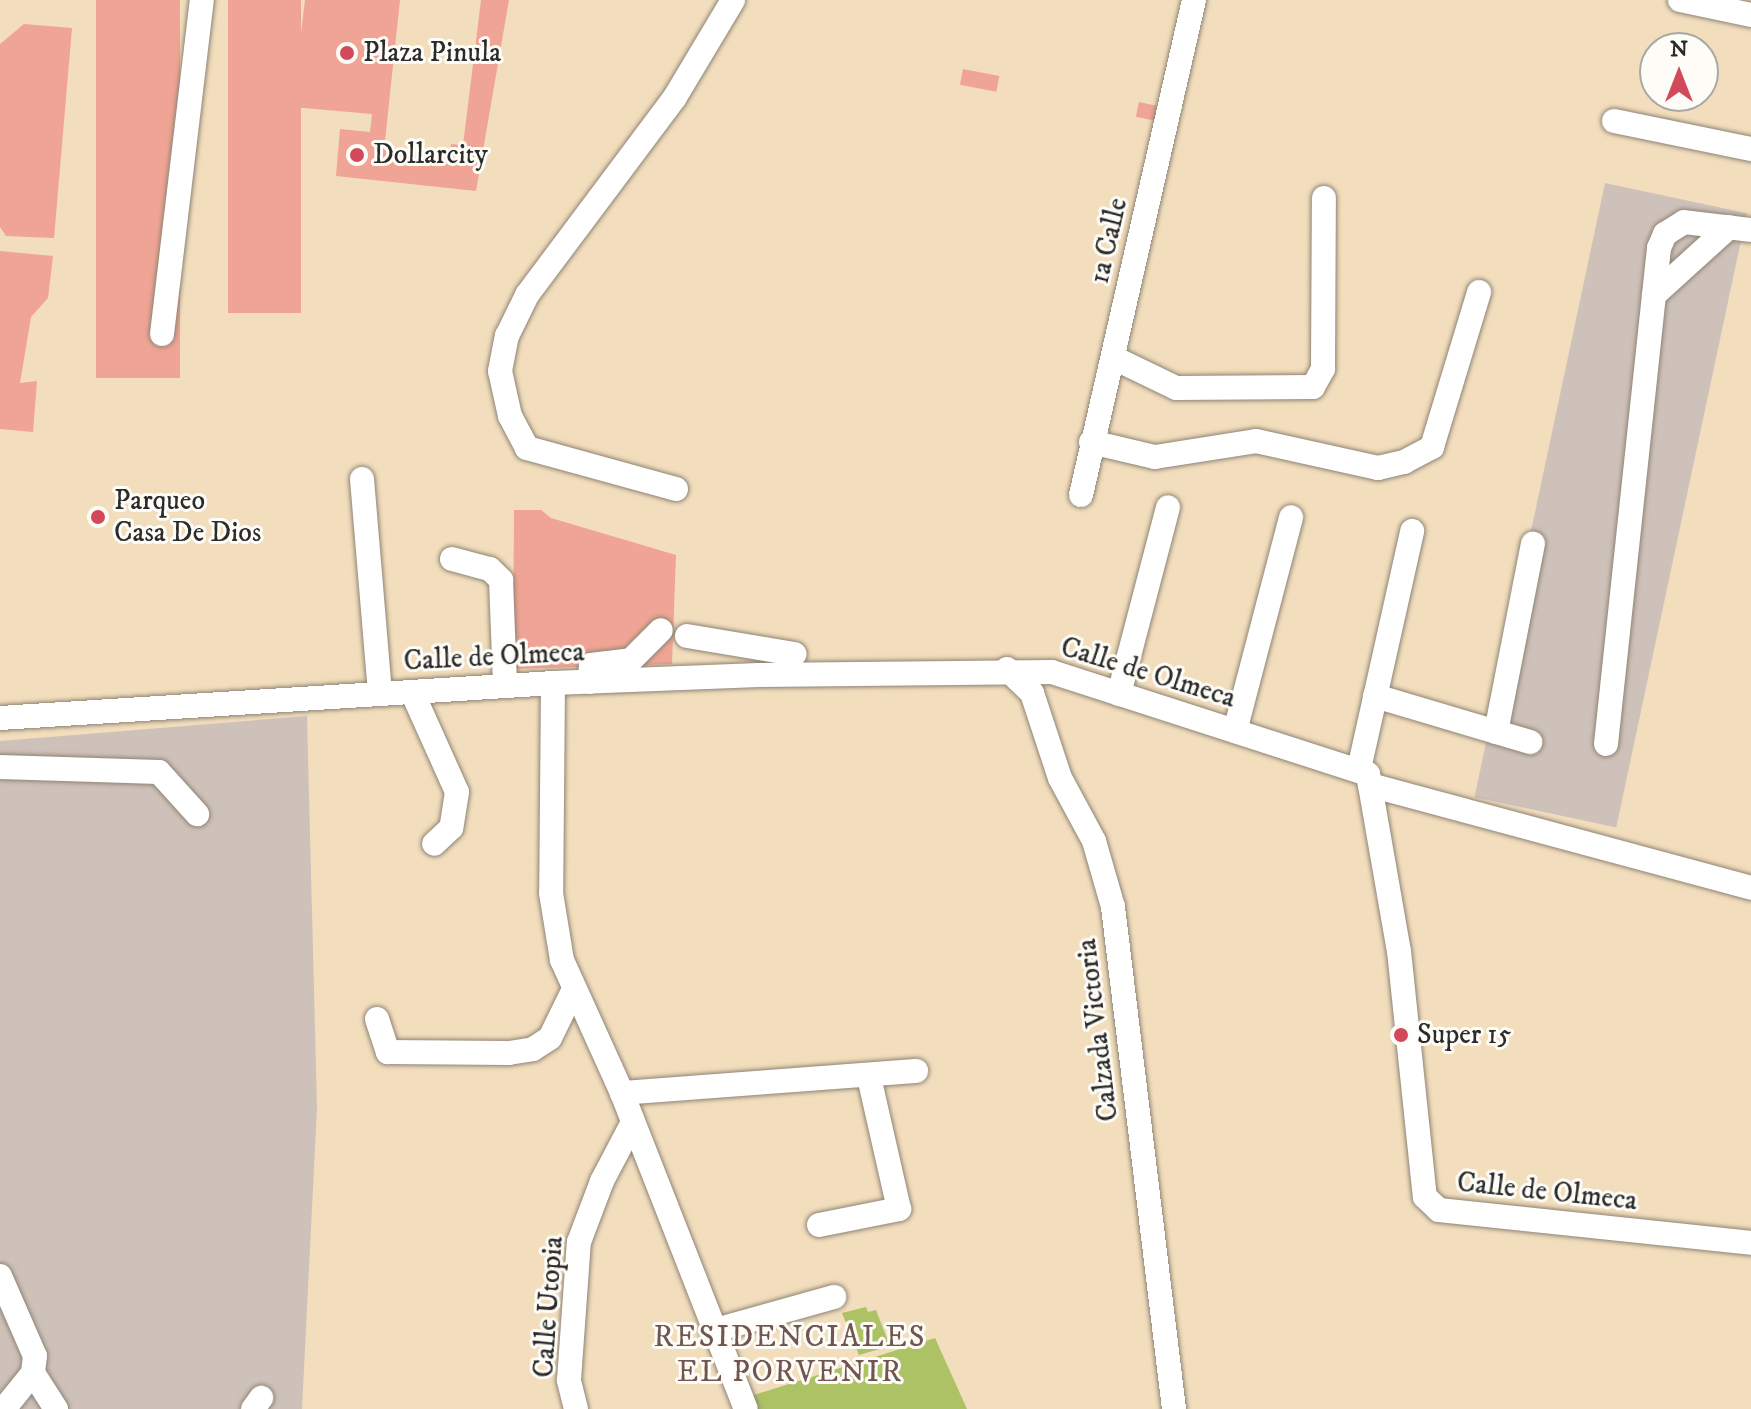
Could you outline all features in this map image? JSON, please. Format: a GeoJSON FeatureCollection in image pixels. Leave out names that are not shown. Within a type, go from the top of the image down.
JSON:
{"type":"FeatureCollection","features":[{"type":"Feature","properties":{"kind":"street"},"geometry":{"type":"LineString","coordinates":[[162,334],[202,0]]}},
{"type":"Feature","properties":{"kind":"street"},"geometry":{"type":"LineString","coordinates":[[676,489],[527,448],[510,416],[500,371],[507,336],[527,295],[649,134],[733,0]]}},
{"type":"Feature","properties":{"kind":"street","name":"1a Calle"},"geometry":{"type":"LineString","coordinates":[[1081,495],[1194,0]]}},
{"type":"Feature","properties":{"kind":"street"},"geometry":{"type":"LineString","coordinates":[[1680,0],[1751,15]]}},
{"type":"Feature","properties":{"kind":"street"},"geometry":{"type":"LineString","coordinates":[[1614,121],[1751,149]]}},
{"type":"Feature","properties":{"kind":"street"},"geometry":{"type":"LineString","coordinates":[[1114,358],[1176,388],[1313,387],[1323,369],[1324,198]]}},
{"type":"Feature","properties":{"kind":"street"},"geometry":{"type":"LineString","coordinates":[[1606,744],[1659,248],[1671,229],[1691,222],[1740,228]]}},
{"type":"Feature","properties":{"kind":"street"},"geometry":{"type":"LineString","coordinates":[[1654,295],[1740,228]]}},
{"type":"Feature","properties":{"kind":"street"},"geometry":{"type":"LineString","coordinates":[[1091,442],[1155,457],[1256,441],[1378,468],[1404,462],[1432,447],[1479,292]]}},
{"type":"Feature","properties":{"kind":"street"},"geometry":{"type":"LineString","coordinates":[[362,479],[380,693]]}},
{"type":"Feature","properties":{"kind":"street"},"geometry":{"type":"LineString","coordinates":[[1121,683],[1168,507]]}},
{"type":"Feature","properties":{"kind":"street"},"geometry":{"type":"LineString","coordinates":[[1238,723],[1291,517]]}},
{"type":"Feature","properties":{"kind":"street"},"geometry":{"type":"LineString","coordinates":[[1412,531],[1375,696],[1364,767],[1751,888]]}},
{"type":"Feature","properties":{"kind":"street"},"geometry":{"type":"LineString","coordinates":[[1496,732],[1533,544]]}},
{"type":"Feature","properties":{"kind":"street"},"geometry":{"type":"LineString","coordinates":[[452,559],[490,569],[501,580],[505,686]]}},
{"type":"Feature","properties":{"kind":"street"},"geometry":{"type":"LineString","coordinates":[[590,682],[591,665],[631,660],[661,630]]}},
{"type":"Feature","properties":{"kind":"street"},"geometry":{"type":"LineString","coordinates":[[687,636],[794,654]]}},
{"type":"Feature","properties":{"kind":"street"},"geometry":{"type":"LineString","coordinates":[[759,647],[759,675]]}},
{"type":"Feature","properties":{"kind":"street","name":"Calle de Olmeca"},"geometry":{"type":"LineString","coordinates":[[0,718],[553,683],[759,675],[1007,669],[1052,672],[1121,683],[1364,767],[1399,951],[1425,1197],[1439,1210],[1460,1215],[1751,1243]]}},
{"type":"Feature","properties":{"kind":"street","name":"Calzada Victoria"},"geometry":{"type":"LineString","coordinates":[[1007,669],[1032,693],[1060,778],[1094,841],[1113,907],[1174,1409]]}},
{"type":"Feature","properties":{"kind":"street"},"geometry":{"type":"LineString","coordinates":[[553,683],[551,893],[554,925],[573,991],[622,1093],[712,1331],[746,1409]]}},
{"type":"Feature","properties":{"kind":"street"},"geometry":{"type":"LineString","coordinates":[[413,694],[457,792],[451,828],[434,844]]}},
{"type":"Feature","properties":{"kind":"street"},"geometry":{"type":"LineString","coordinates":[[1375,696],[1530,742]]}},
{"type":"Feature","properties":{"kind":"street"},"geometry":{"type":"LineString","coordinates":[[0,767],[159,772],[197,814]]}},
{"type":"Feature","properties":{"kind":"street"},"geometry":{"type":"LineString","coordinates":[[377,1019],[388,1052],[509,1053],[533,1049],[550,1038],[573,991]]}},
{"type":"Feature","properties":{"kind":"street"},"geometry":{"type":"LineString","coordinates":[[622,1093],[869,1077],[916,1071]]}},
{"type":"Feature","properties":{"kind":"street"},"geometry":{"type":"LineString","coordinates":[[819,1225],[899,1209],[869,1077]]}},
{"type":"Feature","properties":{"kind":"street","name":"Calle Utopia"},"geometry":{"type":"LineString","coordinates":[[576,1409],[569,1380],[579,1242],[602,1181],[632,1124]]}},
{"type":"Feature","properties":{"kind":"street"},"geometry":{"type":"LineString","coordinates":[[0,1276],[35,1356],[33,1373],[4,1409]]}},
{"type":"Feature","properties":{"kind":"street"},"geometry":{"type":"LineString","coordinates":[[712,1331],[834,1297]]}},
{"type":"Feature","properties":{"kind":"street"},"geometry":{"type":"LineString","coordinates":[[33,1373],[56,1409]]}},
{"type":"Feature","properties":{"kind":"shaded area"},"geometry":{"type":"Polygon","coordinates":[[[1605,183],[1747,213],[1616,827],[1474,797],[1605,183]]]}},
{"type":"Feature","properties":{"kind":"shaded area"},"geometry":{"type":"Polygon","coordinates":[[[307,716],[317,1108],[302,1409],[0,1409],[0,741],[307,716]]]}},
{"type":"Feature","properties":{"kind":"green space"},"geometry":{"type":"Polygon","coordinates":[[[866,1307],[868,1312],[876,1310],[890,1346],[859,1355],[842,1313],[866,1307]]]}},
{"type":"Feature","properties":{"kind":"green space"},"geometry":{"type":"Polygon","coordinates":[[[935,1338],[967,1409],[746,1409],[741,1399],[935,1338]]]}},
{"type":"Feature","properties":{"kind":"building"},"geometry":{"type":"Polygon","coordinates":[[[96,0],[180,0],[180,378],[96,378],[96,0]]]}},
{"type":"Feature","properties":{"kind":"building"},"geometry":{"type":"Polygon","coordinates":[[[228,0],[301,0],[301,313],[228,313],[228,0]]]}},
{"type":"Feature","properties":{"kind":"building","name":"Plaza Pinula"},"geometry":{"type":"Polygon","coordinates":[[[305,0],[400,0],[384,150],[450,157],[451,144],[463,145],[481,0],[509,0],[476,191],[336,176],[340,129],[370,132],[372,114],[292,107],[305,0]]]}},
{"type":"Feature","properties":{"kind":"building"},"geometry":{"type":"Polygon","coordinates":[[[24,24],[72,28],[54,238],[6,236],[0,227],[0,44],[24,24]]]}},
{"type":"Feature","properties":{"kind":"building"},"geometry":{"type":"Polygon","coordinates":[[[963,69],[999,76],[996,92],[960,85],[963,69]]]}},
{"type":"Feature","properties":{"kind":"building"},"geometry":{"type":"Polygon","coordinates":[[[1139,102],[1163,107],[1160,122],[1136,117],[1139,102]]]}},
{"type":"Feature","properties":{"kind":"building"},"geometry":{"type":"Polygon","coordinates":[[[0,251],[53,256],[48,298],[31,317],[20,383],[37,381],[33,432],[0,429],[0,251]]]}},
{"type":"Feature","properties":{"kind":"building"},"geometry":{"type":"Polygon","coordinates":[[[514,510],[541,510],[551,518],[676,555],[672,664],[513,669],[514,510]]]}},
{"type":"Feature","properties":{"kind":"place","name":"Plaza Pinula"},"geometry":{"type":"Point","coordinates":[347,53]}},
{"type":"Feature","properties":{"kind":"place","name":"Dollarcity"},"geometry":{"type":"Point","coordinates":[357,155]}},
{"type":"Feature","properties":{"kind":"place","name":"Parqueo Casa De Dios"},"geometry":{"type":"Point","coordinates":[98,517]}},
{"type":"Feature","properties":{"kind":"place","name":"Super 15"},"geometry":{"type":"Point","coordinates":[1401,1035]}},
{"type":"Feature","properties":{"kind":"district","name":"RESIDENCIALES EL PORVENIR"},"geometry":{"type":"Point","coordinates":[790,1355]}}]}
